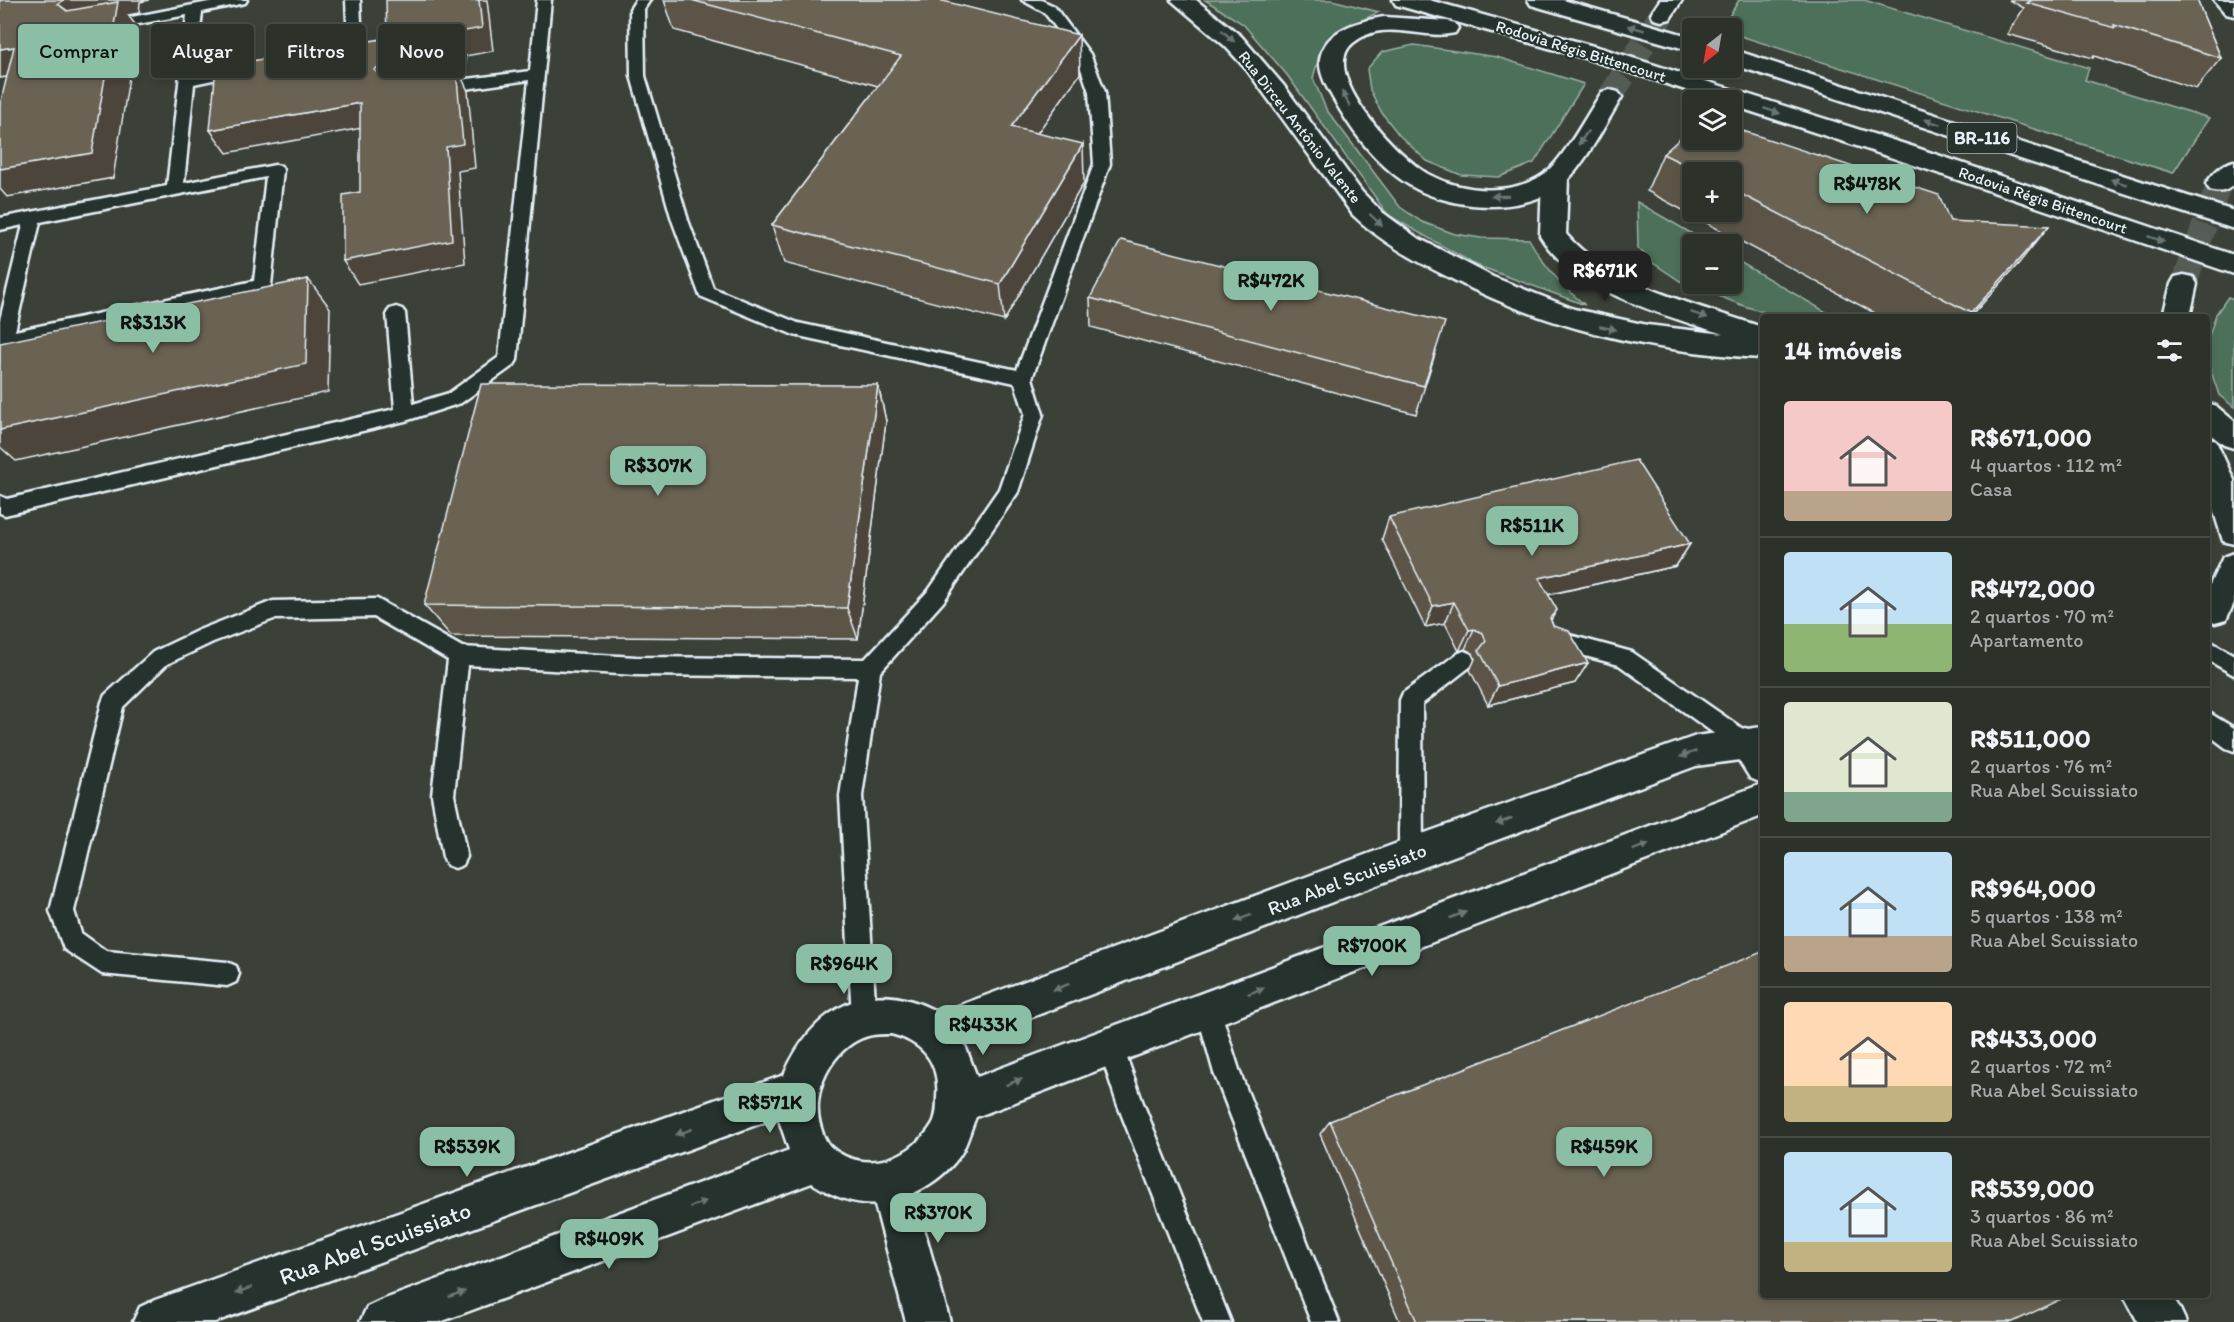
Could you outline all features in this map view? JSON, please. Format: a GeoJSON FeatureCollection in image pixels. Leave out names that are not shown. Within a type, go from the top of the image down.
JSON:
{"type":"FeatureCollection","features":[{"type":"Feature","properties":{"kind":"main road","name":"Rua Dirceu Antônio Valente"},"geometry":{"type":"LineString","coordinates":[[1182,0],[1232,39],[1287,106],[1355,200],[1399,241],[1492,289],[1582,321],[1609,328],[1760,348]]}},
{"type":"Feature","properties":{"kind":"main road","name":"Rodovia Régis Bittencourt"},"geometry":{"type":"LineString","coordinates":[[1404,0],[1596,54],[1905,153],[2234,265]]}},
{"type":"Feature","properties":{"kind":"main road","name":"Rodovia Régis Bittencourt"},"geometry":{"type":"LineString","coordinates":[[1539,0],[1682,41]]}},
{"type":"Feature","properties":{"kind":"main road"},"geometry":{"type":"LineString","coordinates":[[2225,0],[2234,9]]}},
{"type":"Feature","properties":{"kind":"main road"},"geometry":{"type":"LineString","coordinates":[[1555,178],[1508,197],[1457,195],[1412,176],[1374,141],[1352,112],[1332,68],[1333,54],[1341,42],[1355,32],[1396,23],[1453,28],[1596,54]]}},
{"type":"Feature","properties":{"kind":"main road","name":"Rodovia Régis Bittencourt"},"geometry":{"type":"LineString","coordinates":[[1742,60],[2234,220]]}},
{"type":"Feature","properties":{"kind":"main road"},"geometry":{"type":"LineString","coordinates":[[1610,97],[1555,178],[1553,236],[1571,255],[1606,278],[1687,311],[1760,336]]}},
{"type":"Feature","properties":{"kind":"main road"},"geometry":{"type":"LineString","coordinates":[[2177,314],[2184,285]]}},
{"type":"Feature","properties":{"kind":"main road"},"geometry":{"type":"LineString","coordinates":[[2210,417],[2234,437]]}},
{"type":"Feature","properties":{"kind":"main road"},"geometry":{"type":"LineString","coordinates":[[2210,458],[2227,499],[2234,532]]}},
{"type":"Feature","properties":{"kind":"main road"},"geometry":{"type":"LineString","coordinates":[[2215,610],[2234,566]]}},
{"type":"Feature","properties":{"kind":"main road","name":"Rua Abel Scuissiato"},"geometry":{"type":"LineString","coordinates":[[936,1034],[1411,855],[1696,751],[1757,751]]}},
{"type":"Feature","properties":{"kind":"main road"},"geometry":{"type":"LineString","coordinates":[[960,1102],[1760,801]]}},
{"type":"Feature","properties":{"kind":"main road"},"geometry":{"type":"LineString","coordinates":[[891,1015],[916,1020],[936,1034],[956,1065],[960,1102],[952,1129],[937,1153],[915,1171],[890,1182],[862,1184],[836,1176],[815,1161],[799,1129],[798,1090],[810,1059],[834,1033],[864,1017],[891,1015]]}},
{"type":"Feature","properties":{"kind":"main road","name":"Rua Abel Scuissiato"},"geometry":{"type":"LineString","coordinates":[[155,1322],[798,1090]]}},
{"type":"Feature","properties":{"kind":"main road"},"geometry":{"type":"LineString","coordinates":[[382,1322],[815,1161]]}},
{"type":"Feature","properties":{"kind":"main road"},"geometry":{"type":"LineString","coordinates":[[890,1182],[928,1322]]}},
{"type":"Feature","properties":{"kind":"main road"},"geometry":{"type":"LineString","coordinates":[[2147,1298],[2164,1322]]}},
{"type":"Feature","properties":{"kind":"lane"},"geometry":{"type":"LineString","coordinates":[[117,24],[240,0]]}},
{"type":"Feature","properties":{"kind":"lane"},"geometry":{"type":"LineString","coordinates":[[353,0],[354,24]]}},
{"type":"Feature","properties":{"kind":"lane"},"geometry":{"type":"LineString","coordinates":[[0,504],[5,507],[405,414],[455,398],[508,360],[544,0]]}},
{"type":"Feature","properties":{"kind":"lane"},"geometry":{"type":"LineString","coordinates":[[642,0],[637,9],[638,76],[680,220],[706,292],[794,329],[1023,378]]}},
{"type":"Feature","properties":{"kind":"lane"},"geometry":{"type":"LineString","coordinates":[[864,1017],[851,796],[870,668],[936,597],[1008,492],[1034,414],[1023,378],[1102,164],[1097,92],[1083,54],[1049,9],[1029,0]]}},
{"type":"Feature","properties":{"kind":"lane"},"geometry":{"type":"LineString","coordinates":[[175,190],[195,9]]}},
{"type":"Feature","properties":{"kind":"lane"},"geometry":{"type":"LineString","coordinates":[[1060,48],[1083,54]]}},
{"type":"Feature","properties":{"kind":"lane"},"geometry":{"type":"LineString","coordinates":[[421,90],[537,74]]}},
{"type":"Feature","properties":{"kind":"lane"},"geometry":{"type":"LineString","coordinates":[[187,81],[201,78]]}},
{"type":"Feature","properties":{"kind":"lane"},"geometry":{"type":"LineString","coordinates":[[0,224],[274,170],[262,285],[4,340]]}},
{"type":"Feature","properties":{"kind":"lane"},"geometry":{"type":"LineString","coordinates":[[0,357],[33,217]]}},
{"type":"Feature","properties":{"kind":"lane"},"geometry":{"type":"LineString","coordinates":[[396,313],[405,414]]}},
{"type":"Feature","properties":{"kind":"lane"},"geometry":{"type":"LineString","coordinates":[[226,974],[102,962],[72,941],[62,911],[113,702],[160,658],[206,636],[273,610],[377,608],[459,656],[636,666],[870,668]]}},
{"type":"Feature","properties":{"kind":"lane"},"geometry":{"type":"LineString","coordinates":[[1551,639],[1625,658],[1757,751]]}},
{"type":"Feature","properties":{"kind":"lane"},"geometry":{"type":"LineString","coordinates":[[2210,651],[2234,666]]}},
{"type":"Feature","properties":{"kind":"lane"},"geometry":{"type":"LineString","coordinates":[[455,857],[443,795],[459,656]]}},
{"type":"Feature","properties":{"kind":"lane"},"geometry":{"type":"LineString","coordinates":[[1411,855],[1411,700],[1464,660]]}},
{"type":"Feature","properties":{"kind":"lane"},"geometry":{"type":"LineString","coordinates":[[2210,723],[2234,741]]}},
{"type":"Feature","properties":{"kind":"lane"},"geometry":{"type":"LineString","coordinates":[[1208,1009],[1227,1073],[1325,1322]]}},
{"type":"Feature","properties":{"kind":"lane"},"geometry":{"type":"LineString","coordinates":[[1110,1045],[1130,1103],[1217,1322]]}},
{"type":"Feature","properties":{"kind":"green space"},"geometry":{"type":"Polygon","coordinates":[[[1205,0],[1332,0],[1379,12],[1340,31],[1322,46],[1313,78],[1326,109],[1400,207],[1422,222],[1455,234],[1481,238],[1529,239],[1554,275],[1585,305],[1476,265],[1388,215],[1287,75],[1243,24],[1205,0]]]}},
{"type":"Feature","properties":{"kind":"green space"},"geometry":{"type":"Polygon","coordinates":[[[1739,0],[1864,0],[2089,68],[2085,80],[2209,118],[2173,173],[1742,36],[1742,18],[1728,18],[1739,0]]]}},
{"type":"Feature","properties":{"kind":"green space"},"geometry":{"type":"Polygon","coordinates":[[[1414,45],[1497,57],[1584,84],[1534,163],[1499,177],[1461,175],[1427,161],[1399,135],[1382,113],[1370,90],[1367,69],[1382,52],[1414,45]]]}},
{"type":"Feature","properties":{"kind":"green space"},"geometry":{"type":"Polygon","coordinates":[[[1637,202],[1693,234],[1682,234],[1682,282],[1653,263],[1638,248],[1637,202]]]}},
{"type":"Feature","properties":{"kind":"green space"},"geometry":{"type":"Polygon","coordinates":[[[1742,263],[1830,314],[1770,314],[1713,294],[1742,294],[1742,263]]]}},
{"type":"Feature","properties":{"kind":"green space"},"geometry":{"type":"Polygon","coordinates":[[[2228,297],[2234,299],[2234,407],[2219,395],[2210,369],[2210,333],[2216,314],[2228,297]]]}},
{"type":"Feature","properties":{"kind":"building"},"geometry":{"type":"Polygon","coordinates":[[[0,0],[64,0],[58,4],[67,11],[118,2],[114,24],[18,24],[18,78],[105,78],[92,153],[0,169],[0,105],[14,47],[0,49],[0,0]]]}},
{"type":"Feature","properties":{"kind":"building"},"geometry":{"type":"Polygon","coordinates":[[[386,0],[479,0],[482,28],[465,31],[465,24],[387,24],[386,0]]]}},
{"type":"Feature","properties":{"kind":"building"},"geometry":{"type":"Polygon","coordinates":[[[691,0],[939,0],[1079,35],[1011,127],[1083,144],[1000,284],[772,225],[901,56],[691,0]]]}},
{"type":"Feature","properties":{"kind":"building"},"geometry":{"type":"Polygon","coordinates":[[[2032,0],[2197,0],[2221,58],[2114,25],[2115,28],[2027,3],[2032,0]]]}},
{"type":"Feature","properties":{"kind":"building"},"geometry":{"type":"Polygon","coordinates":[[[378,40],[378,67],[374,70],[378,73],[378,78],[457,78],[463,144],[446,147],[452,240],[343,261],[343,195],[360,192],[360,103],[210,130],[215,78],[254,78],[254,61],[266,59],[266,78],[366,78],[366,42],[378,40]]]}},
{"type":"Feature","properties":{"kind":"building"},"geometry":{"type":"Polygon","coordinates":[[[1742,131],[1939,195],[1950,221],[2049,226],[1971,313],[1742,195],[1742,162],[1682,163],[1663,154],[1682,137],[1682,150],[1742,150],[1742,131]]]}},
{"type":"Feature","properties":{"kind":"building"},"geometry":{"type":"Polygon","coordinates":[[[1121,240],[1445,322],[1424,386],[1090,298],[1121,240]]]}},
{"type":"Feature","properties":{"kind":"building"},"geometry":{"type":"Polygon","coordinates":[[[308,279],[306,364],[0,430],[0,343],[308,279]]]}},
{"type":"Feature","properties":{"kind":"building"},"geometry":{"type":"Polygon","coordinates":[[[481,384],[878,385],[847,608],[424,605],[481,384]]]}},
{"type":"Feature","properties":{"kind":"building"},"geometry":{"type":"Polygon","coordinates":[[[1636,460],[1690,544],[1539,578],[1557,610],[1550,618],[1553,626],[1569,631],[1588,663],[1498,686],[1479,650],[1486,641],[1483,633],[1474,629],[1469,630],[1454,602],[1433,606],[1389,517],[1636,460]]]}},
{"type":"Feature","properties":{"kind":"building"},"geometry":{"type":"Polygon","coordinates":[[[1760,953],[1760,1298],[2063,1298],[2013,1322],[1417,1322],[1330,1121],[1760,953]]]}},
{"type":"Feature","properties":{"kind":"tunnel"},"geometry":{"type":"LineString","coordinates":[[1610,97],[1662,14]]}},
{"type":"Feature","properties":{"kind":"tunnel"},"geometry":{"type":"LineString","coordinates":[[2184,284],[2219,184]]}}]}
